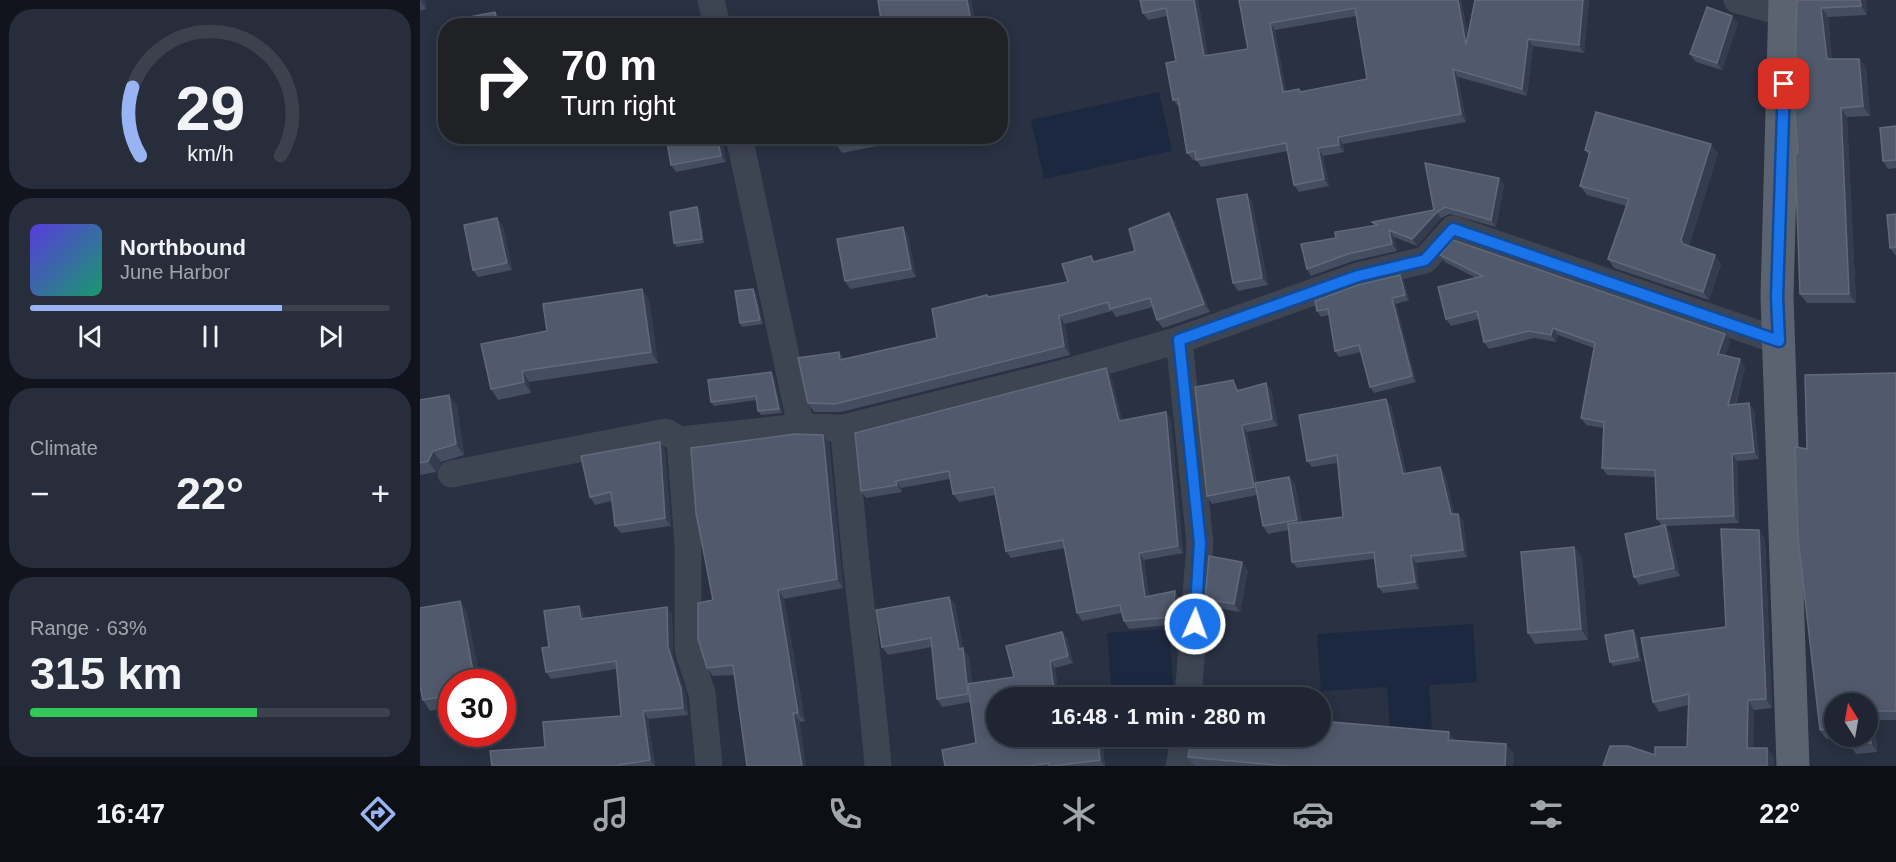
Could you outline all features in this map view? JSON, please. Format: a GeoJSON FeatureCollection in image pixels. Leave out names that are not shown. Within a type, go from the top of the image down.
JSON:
{"type":"FeatureCollection","features":[{"type":"Feature","properties":{"kind":"main road"},"geometry":{"type":"LineString","coordinates":[[1785,6],[1777,297],[1793,766]]}},
{"type":"Feature","properties":{"kind":"street"},"geometry":{"type":"LineString","coordinates":[[711,0],[715,18]]}},
{"type":"Feature","properties":{"kind":"street"},"geometry":{"type":"LineString","coordinates":[[1737,0],[1785,6]]}},
{"type":"Feature","properties":{"kind":"street"},"geometry":{"type":"LineString","coordinates":[[741,144],[801,427]]}},
{"type":"Feature","properties":{"kind":"street"},"geometry":{"type":"LineString","coordinates":[[451,474],[666,432],[680,440],[801,427],[843,428],[1060,374],[1179,340],[1358,276],[1425,260],[1453,229],[1779,341]]}},
{"type":"Feature","properties":{"kind":"street"},"geometry":{"type":"LineString","coordinates":[[1179,340],[1200,543],[1189,687]]}},
{"type":"Feature","properties":{"kind":"street"},"geometry":{"type":"LineString","coordinates":[[843,428],[854,513],[858,578],[870,665],[878,766]]}},
{"type":"Feature","properties":{"kind":"street"},"geometry":{"type":"LineString","coordinates":[[680,440],[688,545],[688,650],[702,693],[710,766]]}},
{"type":"Feature","properties":{"kind":"street"},"geometry":{"type":"LineString","coordinates":[[1179,766],[1183,747]]}},
{"type":"Feature","properties":{"kind":"water"},"geometry":{"type":"Polygon","coordinates":[[[1159,92],[1172,151],[1044,179],[1031,120],[1159,92]]]}},
{"type":"Feature","properties":{"kind":"water"},"geometry":{"type":"Polygon","coordinates":[[[1473,624],[1477,682],[1429,685],[1432,730],[1390,732],[1387,687],[1331,690],[1331,687],[1321,687],[1317,634],[1473,624]]]}},
{"type":"Feature","properties":{"kind":"water"},"geometry":{"type":"Polygon","coordinates":[[[1169,629],[1173,687],[1111,687],[1107,633],[1169,629]]]}},
{"type":"Feature","properties":{"kind":"building"},"geometry":{"type":"Polygon","coordinates":[[[878,0],[967,0],[970,18],[881,18],[878,0]]]}},
{"type":"Feature","properties":{"kind":"building"},"geometry":{"type":"Polygon","coordinates":[[[1140,0],[1194,0],[1204,56],[1248,49],[1239,0],[1458,0],[1466,45],[1475,0],[1583,0],[1579,45],[1528,39],[1522,89],[1453,69],[1461,114],[1338,137],[1339,145],[1318,148],[1324,179],[1294,185],[1286,143],[1196,160],[1195,151],[1187,153],[1178,99],[1173,100],[1166,63],[1176,61],[1166,8],[1143,13],[1140,0]],[[1355,8],[1270,23],[1283,92],[1299,89],[1300,92],[1367,79],[1355,8]]]}},
{"type":"Feature","properties":{"kind":"building"},"geometry":{"type":"Polygon","coordinates":[[[1797,0],[1860,0],[1861,6],[1821,8],[1827,59],[1859,59],[1863,106],[1841,108],[1849,294],[1800,294],[1795,153],[1798,153],[1794,103],[1797,0]]]}},
{"type":"Feature","properties":{"kind":"building"},"geometry":{"type":"Polygon","coordinates":[[[1707,7],[1732,16],[1717,63],[1690,54],[1707,7]]]}},
{"type":"Feature","properties":{"kind":"building"},"geometry":{"type":"Polygon","coordinates":[[[495,12],[496,18],[464,18],[495,12]]]}},
{"type":"Feature","properties":{"kind":"building"},"geometry":{"type":"Polygon","coordinates":[[[1596,112],[1711,144],[1681,240],[1683,244],[1715,255],[1703,292],[1608,259],[1629,199],[1580,186],[1590,152],[1585,150],[1596,112]]]}},
{"type":"Feature","properties":{"kind":"building"},"geometry":{"type":"Polygon","coordinates":[[[1896,126],[1896,160],[1883,161],[1880,128],[1896,126]]]}},
{"type":"Feature","properties":{"kind":"building"},"geometry":{"type":"Polygon","coordinates":[[[667,144],[719,144],[721,156],[671,165],[667,144]]]}},
{"type":"Feature","properties":{"kind":"building"},"geometry":{"type":"Polygon","coordinates":[[[1425,163],[1499,178],[1491,220],[1445,207],[1437,212],[1412,239],[1389,230],[1392,244],[1348,254],[1307,269],[1301,244],[1336,238],[1335,232],[1378,225],[1372,222],[1434,210],[1425,163]]]}},
{"type":"Feature","properties":{"kind":"building"},"geometry":{"type":"Polygon","coordinates":[[[1247,194],[1262,278],[1233,283],[1217,199],[1247,194]]]}},
{"type":"Feature","properties":{"kind":"building"},"geometry":{"type":"Polygon","coordinates":[[[697,207],[702,239],[674,243],[670,212],[697,207]]]}},
{"type":"Feature","properties":{"kind":"building"},"geometry":{"type":"Polygon","coordinates":[[[1169,213],[1204,304],[1157,320],[1150,298],[1110,309],[1108,302],[1059,316],[1064,346],[835,404],[808,403],[798,358],[839,352],[840,360],[937,338],[932,309],[987,295],[988,297],[1068,282],[1062,264],[1091,256],[1093,262],[1135,251],[1129,229],[1169,213]]]}},
{"type":"Feature","properties":{"kind":"building"},"geometry":{"type":"Polygon","coordinates":[[[1896,214],[1896,247],[1890,248],[1887,215],[1896,214]]]}},
{"type":"Feature","properties":{"kind":"building"},"geometry":{"type":"Polygon","coordinates":[[[497,218],[507,263],[473,270],[464,225],[497,218]]]}},
{"type":"Feature","properties":{"kind":"building"},"geometry":{"type":"Polygon","coordinates":[[[903,227],[911,269],[845,281],[837,239],[903,227]]]}},
{"type":"Feature","properties":{"kind":"building"},"geometry":{"type":"Polygon","coordinates":[[[1453,240],[1725,334],[1718,354],[1740,359],[1728,405],[1749,403],[1754,452],[1732,454],[1734,516],[1657,519],[1655,470],[1602,468],[1604,422],[1581,418],[1595,343],[1553,328],[1551,335],[1529,331],[1484,342],[1477,311],[1446,319],[1438,287],[1483,276],[1440,255],[1453,240]]]}},
{"type":"Feature","properties":{"kind":"building"},"geometry":{"type":"Polygon","coordinates":[[[1400,275],[1405,295],[1392,298],[1412,376],[1370,387],[1359,345],[1335,351],[1328,309],[1317,311],[1315,301],[1358,285],[1400,275]]]}},
{"type":"Feature","properties":{"kind":"building"},"geometry":{"type":"Polygon","coordinates":[[[642,289],[651,352],[522,371],[524,382],[491,389],[481,344],[547,331],[543,304],[642,289]]]}},
{"type":"Feature","properties":{"kind":"building"},"geometry":{"type":"Polygon","coordinates":[[[753,289],[760,320],[740,323],[735,291],[753,289]]]}},
{"type":"Feature","properties":{"kind":"building"},"geometry":{"type":"Polygon","coordinates":[[[1106,368],[1119,421],[1166,412],[1178,546],[1139,553],[1145,597],[1175,591],[1173,617],[1124,621],[1120,605],[1077,613],[1063,540],[1006,551],[994,487],[953,494],[949,471],[896,481],[897,485],[861,491],[855,433],[1106,368]]]}},
{"type":"Feature","properties":{"kind":"building"},"geometry":{"type":"Polygon","coordinates":[[[771,372],[779,409],[758,411],[756,396],[711,402],[708,380],[771,372]]]}},
{"type":"Feature","properties":{"kind":"building"},"geometry":{"type":"Polygon","coordinates":[[[1896,373],[1896,711],[1878,711],[1878,693],[1824,693],[1824,729],[1820,730],[1798,538],[1795,447],[1807,449],[1805,375],[1896,373]]]}},
{"type":"Feature","properties":{"kind":"building"},"geometry":{"type":"Polygon","coordinates":[[[1233,380],[1237,391],[1266,383],[1272,419],[1242,425],[1254,487],[1207,496],[1195,387],[1233,380]]]}},
{"type":"Feature","properties":{"kind":"building"},"geometry":{"type":"Polygon","coordinates":[[[449,395],[456,444],[433,451],[428,461],[420,463],[420,400],[449,395]]]}},
{"type":"Feature","properties":{"kind":"building"},"geometry":{"type":"Polygon","coordinates":[[[1386,399],[1403,474],[1440,467],[1451,514],[1458,514],[1463,550],[1411,556],[1415,582],[1378,587],[1374,552],[1292,562],[1288,524],[1343,517],[1337,455],[1307,461],[1299,415],[1386,399]]]}},
{"type":"Feature","properties":{"kind":"building"},"geometry":{"type":"Polygon","coordinates":[[[795,434],[823,435],[837,579],[778,590],[798,713],[793,713],[802,766],[747,766],[733,665],[707,668],[698,639],[698,603],[713,600],[696,513],[691,448],[795,434]]]}},
{"type":"Feature","properties":{"kind":"building"},"geometry":{"type":"Polygon","coordinates":[[[660,442],[665,518],[615,526],[611,492],[590,497],[581,456],[660,442]]]}},
{"type":"Feature","properties":{"kind":"building"},"geometry":{"type":"Polygon","coordinates":[[[1289,477],[1297,520],[1263,526],[1255,483],[1289,477]]]}},
{"type":"Feature","properties":{"kind":"building"},"geometry":{"type":"Polygon","coordinates":[[[1665,525],[1674,568],[1634,577],[1625,534],[1665,525]]]}},
{"type":"Feature","properties":{"kind":"building"},"geometry":{"type":"Polygon","coordinates":[[[1721,529],[1759,530],[1766,699],[1748,700],[1747,748],[1767,748],[1767,766],[1603,766],[1610,746],[1628,746],[1655,755],[1655,747],[1687,747],[1689,694],[1653,702],[1641,638],[1726,627],[1721,529]]]}},
{"type":"Feature","properties":{"kind":"building"},"geometry":{"type":"Polygon","coordinates":[[[1574,547],[1581,629],[1528,633],[1521,552],[1574,547]]]}},
{"type":"Feature","properties":{"kind":"building"},"geometry":{"type":"Polygon","coordinates":[[[1209,556],[1242,562],[1234,604],[1205,599],[1209,556]]]}},
{"type":"Feature","properties":{"kind":"building"},"geometry":{"type":"Polygon","coordinates":[[[949,597],[959,649],[963,648],[968,694],[937,699],[931,638],[882,647],[876,610],[949,597]]]}},
{"type":"Feature","properties":{"kind":"building"},"geometry":{"type":"Polygon","coordinates":[[[460,601],[473,669],[438,669],[438,697],[423,700],[420,686],[420,608],[460,601]]]}},
{"type":"Feature","properties":{"kind":"building"},"geometry":{"type":"Polygon","coordinates":[[[579,606],[581,619],[667,607],[668,647],[681,689],[683,708],[643,711],[650,760],[619,766],[492,766],[490,751],[545,747],[543,722],[621,716],[616,661],[546,672],[542,648],[549,647],[544,611],[579,606]]]}},
{"type":"Feature","properties":{"kind":"building"},"geometry":{"type":"Polygon","coordinates":[[[1633,630],[1638,657],[1610,662],[1605,635],[1633,630]]]}},
{"type":"Feature","properties":{"kind":"building"},"geometry":{"type":"Polygon","coordinates":[[[1062,632],[1068,656],[1050,661],[1054,687],[986,687],[986,747],[1099,747],[1100,760],[1053,766],[1049,766],[1049,763],[1029,766],[945,766],[942,750],[976,743],[968,684],[1014,677],[1006,646],[1062,632]]]}},
{"type":"Feature","properties":{"kind":"building"},"geometry":{"type":"Polygon","coordinates":[[[1331,722],[1449,732],[1448,740],[1506,744],[1505,766],[1286,766],[1188,757],[1190,747],[1331,747],[1331,722]]]}},
{"type":"Feature","properties":{"kind":"route"},"geometry":{"type":"LineString","coordinates":[[1195,624],[1200,543],[1179,340],[1358,276],[1425,260],[1453,229],[1779,341],[1777,297],[1784,84]]}}]}
